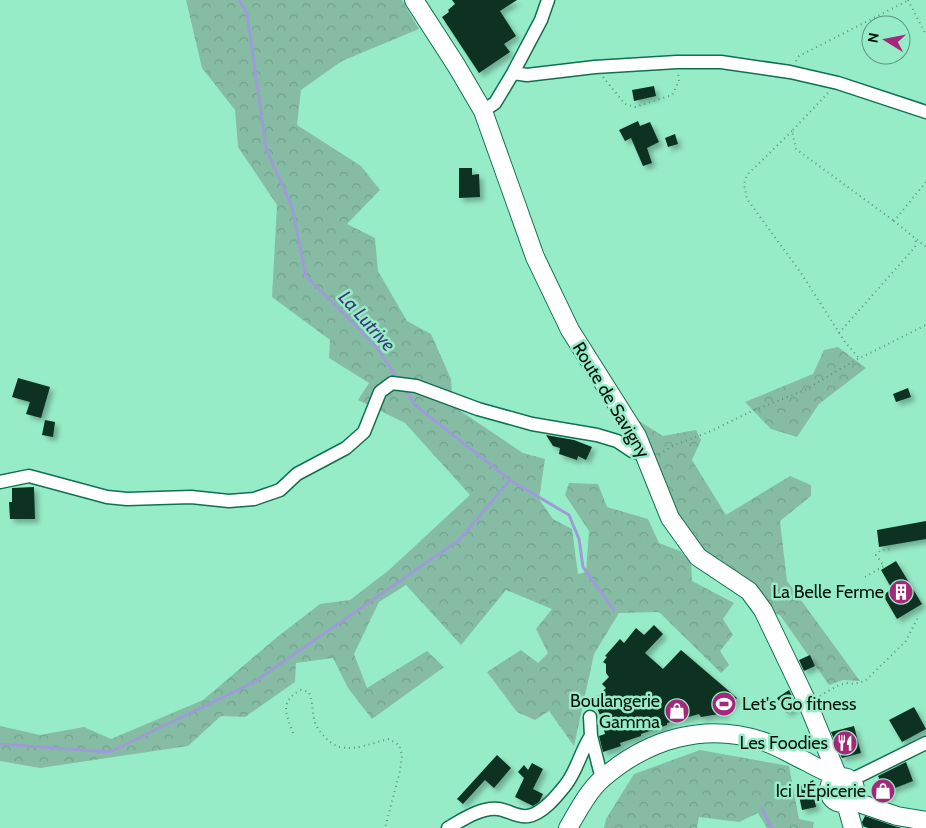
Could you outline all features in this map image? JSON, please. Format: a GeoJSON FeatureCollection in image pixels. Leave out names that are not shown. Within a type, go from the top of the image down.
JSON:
{"type":"FeatureCollection","features":[{"type":"Feature","properties":{"kind":"street","name":"Route de Savigny"},"geometry":{"type":"LineString","coordinates":[[414,0],[483,111],[535,257],[570,330],[637,436],[670,518],[698,557],[749,591],[763,610],[808,704],[845,789],[853,828]]}},
{"type":"Feature","properties":{"kind":"street"},"geometry":{"type":"LineString","coordinates":[[483,111],[495,103],[514,73],[548,0]]}},
{"type":"Feature","properties":{"kind":"street"},"geometry":{"type":"LineString","coordinates":[[514,73],[527,75],[595,67],[677,62],[721,62],[790,72],[838,83],[926,112]]}},
{"type":"Feature","properties":{"kind":"street"},"geometry":{"type":"LineString","coordinates":[[0,482],[29,476],[107,497],[128,499],[191,497],[229,501],[254,499],[280,490],[297,474],[346,448],[364,432],[380,392],[392,383],[416,386],[493,414],[532,424],[597,434],[617,441],[647,458]]}},
{"type":"Feature","properties":{"kind":"street"},"geometry":{"type":"LineString","coordinates":[[590,717],[591,736],[602,779]]}},
{"type":"Feature","properties":{"kind":"street"},"geometry":{"type":"LineString","coordinates":[[568,828],[589,795],[602,779],[631,758],[656,745],[684,735],[706,733],[727,734],[760,740],[774,745],[806,762],[845,789],[882,810],[898,816],[926,821]]}},
{"type":"Feature","properties":{"kind":"street"},"geometry":{"type":"LineString","coordinates":[[448,828],[472,814],[497,809],[529,816],[540,811],[566,786],[576,771],[583,747],[591,736]]}},
{"type":"Feature","properties":{"kind":"street"},"geometry":{"type":"LineString","coordinates":[[845,789],[926,743]]}},
{"type":"Feature","properties":{"kind":"path"},"geometry":{"type":"LineString","coordinates":[[790,72],[799,56],[908,0],[926,35]]}},
{"type":"Feature","properties":{"kind":"path"},"geometry":{"type":"LineString","coordinates":[[595,67],[625,104],[636,107],[672,95],[679,81],[677,62]]}},
{"type":"Feature","properties":{"kind":"path"},"geometry":{"type":"LineString","coordinates":[[838,83],[747,175],[744,184],[746,199],[801,274],[845,342],[860,358]]}},
{"type":"Feature","properties":{"kind":"path"},"geometry":{"type":"LineString","coordinates":[[792,131],[796,149],[926,247]]}},
{"type":"Feature","properties":{"kind":"path"},"geometry":{"type":"LineString","coordinates":[[894,221],[926,182]]}},
{"type":"Feature","properties":{"kind":"path"},"geometry":{"type":"LineString","coordinates":[[839,333],[915,247],[916,239]]}},
{"type":"Feature","properties":{"kind":"path"},"geometry":{"type":"LineString","coordinates":[[647,458],[750,412],[805,390],[860,358],[926,325]]}},
{"type":"Feature","properties":{"kind":"path"},"geometry":{"type":"LineString","coordinates":[[866,577],[884,566],[876,555],[881,550],[893,549]]}},
{"type":"Feature","properties":{"kind":"path"},"geometry":{"type":"LineString","coordinates":[[820,696],[837,686],[865,681],[906,641],[918,616]]}},
{"type":"Feature","properties":{"kind":"path"},"geometry":{"type":"LineString","coordinates":[[293,733],[285,712],[286,702],[293,694],[301,690],[309,692],[314,704],[314,720],[322,734],[331,744],[343,749],[355,749],[389,740],[399,744],[402,755],[400,771],[385,828]]}},
{"type":"Feature","properties":{"kind":"green space"},"geometry":{"type":"Polygon","coordinates":[[[186,0],[402,0],[419,29],[342,61],[301,90],[297,125],[361,166],[380,190],[347,224],[375,238],[378,271],[407,321],[431,334],[451,379],[453,406],[523,453],[545,459],[539,499],[553,519],[572,529],[578,574],[586,572],[589,531],[565,495],[569,483],[598,484],[607,507],[648,519],[659,543],[680,551],[691,563],[692,581],[734,603],[723,619],[733,635],[720,651],[729,665],[721,673],[659,612],[619,613],[594,654],[574,746],[549,711],[535,720],[517,712],[487,672],[521,650],[538,663],[548,653],[536,629],[552,609],[506,590],[461,645],[406,585],[379,602],[354,654],[367,688],[427,651],[444,667],[372,719],[348,688],[333,658],[296,663],[295,682],[245,717],[221,716],[188,746],[40,768],[0,761],[0,726],[40,735],[84,727],[111,739],[203,700],[276,638],[320,604],[350,600],[389,570],[470,495],[405,423],[358,400],[369,383],[329,358],[330,340],[272,297],[277,205],[238,147],[235,110],[202,68],[186,0]]]}},
{"type":"Feature","properties":{"kind":"green space"},"geometry":{"type":"Polygon","coordinates":[[[838,347],[866,368],[819,404],[797,437],[771,429],[745,402],[813,374],[824,350],[838,347]]]}},
{"type":"Feature","properties":{"kind":"green space"},"geometry":{"type":"Polygon","coordinates":[[[631,416],[663,436],[696,430],[701,440],[692,460],[726,515],[790,476],[811,485],[811,496],[780,521],[787,581],[860,681],[843,680],[829,685],[780,615],[772,613],[700,552],[670,507],[631,416]]]}},
{"type":"Feature","properties":{"kind":"green space"},"geometry":{"type":"Polygon","coordinates":[[[700,750],[789,766],[799,819],[814,822],[813,828],[767,828],[758,813],[739,822],[699,817],[697,828],[604,828],[606,819],[634,774],[700,750]]]}},
{"type":"Feature","properties":{"kind":"building"},"geometry":{"type":"Polygon","coordinates":[[[452,0],[517,0],[500,11],[516,36],[504,44],[510,52],[479,73],[442,17],[455,4],[452,0]]]}},
{"type":"Feature","properties":{"kind":"building"},"geometry":{"type":"Polygon","coordinates":[[[654,86],[656,96],[634,101],[632,90],[654,86]]]}},
{"type":"Feature","properties":{"kind":"building"},"geometry":{"type":"Polygon","coordinates":[[[638,121],[640,126],[650,122],[659,142],[647,148],[652,163],[643,166],[631,138],[625,141],[619,130],[638,121]]]}},
{"type":"Feature","properties":{"kind":"building"},"geometry":{"type":"Polygon","coordinates":[[[675,134],[678,144],[668,147],[665,138],[675,134]]]}},
{"type":"Feature","properties":{"kind":"building"},"geometry":{"type":"Polygon","coordinates":[[[459,168],[472,168],[472,175],[479,174],[480,197],[459,198],[459,168]]]}},
{"type":"Feature","properties":{"kind":"building"},"geometry":{"type":"Polygon","coordinates":[[[18,378],[50,387],[41,418],[26,414],[30,402],[12,397],[18,378]]]}},
{"type":"Feature","properties":{"kind":"building"},"geometry":{"type":"Polygon","coordinates":[[[908,388],[911,397],[896,402],[893,394],[908,388]]]}},
{"type":"Feature","properties":{"kind":"building"},"geometry":{"type":"Polygon","coordinates":[[[45,420],[55,422],[53,437],[42,435],[45,420]]]}},
{"type":"Feature","properties":{"kind":"building"},"geometry":{"type":"Polygon","coordinates":[[[546,435],[574,440],[592,447],[586,460],[578,456],[577,460],[559,454],[560,448],[553,446],[546,435]]]}},
{"type":"Feature","properties":{"kind":"building"},"geometry":{"type":"Polygon","coordinates":[[[34,487],[35,519],[10,519],[9,502],[12,502],[12,488],[34,487]]]}},
{"type":"Feature","properties":{"kind":"building"},"geometry":{"type":"Polygon","coordinates":[[[926,521],[926,539],[879,547],[877,530],[926,521]]]}},
{"type":"Feature","properties":{"kind":"building","name":"La Belle Ferme"},"geometry":{"type":"Polygon","coordinates":[[[896,561],[922,604],[897,619],[883,595],[892,589],[881,570],[896,561]]]}},
{"type":"Feature","properties":{"kind":"building"},"geometry":{"type":"Polygon","coordinates":[[[654,625],[663,634],[645,653],[663,669],[681,650],[737,698],[722,716],[719,714],[701,717],[699,714],[667,723],[667,725],[620,743],[621,746],[603,752],[599,736],[605,734],[604,725],[594,700],[606,688],[602,684],[609,677],[606,673],[606,664],[603,662],[607,657],[605,656],[620,639],[624,643],[636,628],[644,635],[654,625]]]}},
{"type":"Feature","properties":{"kind":"building"},"geometry":{"type":"Polygon","coordinates":[[[810,655],[815,666],[804,671],[799,660],[810,655]]]}},
{"type":"Feature","properties":{"kind":"building"},"geometry":{"type":"Polygon","coordinates":[[[789,690],[797,706],[787,713],[777,698],[789,690]]]}},
{"type":"Feature","properties":{"kind":"building"},"geometry":{"type":"Polygon","coordinates":[[[914,707],[926,729],[902,742],[889,720],[914,707]]]}},
{"type":"Feature","properties":{"kind":"building","name":"Les Foodies"},"geometry":{"type":"Polygon","coordinates":[[[854,726],[861,753],[842,758],[831,732],[854,726]]]}},
{"type":"Feature","properties":{"kind":"building"},"geometry":{"type":"Polygon","coordinates":[[[497,755],[511,768],[494,788],[485,780],[463,804],[457,799],[497,755]]]}},
{"type":"Feature","properties":{"kind":"building"},"geometry":{"type":"Polygon","coordinates":[[[906,762],[913,781],[890,790],[892,795],[883,799],[876,785],[881,783],[878,776],[906,762]]]}},
{"type":"Feature","properties":{"kind":"building"},"geometry":{"type":"Polygon","coordinates":[[[532,763],[543,769],[533,789],[543,794],[539,802],[533,806],[515,797],[524,778],[518,772],[524,765],[528,770],[532,763]]]}},
{"type":"Feature","properties":{"kind":"building"},"geometry":{"type":"Polygon","coordinates":[[[811,783],[816,807],[802,810],[797,786],[811,783]]]}},
{"type":"Feature","properties":{"kind":"building"},"geometry":{"type":"Polygon","coordinates":[[[865,816],[902,828],[868,828],[863,826],[862,822],[865,816]]]}},
{"type":"Feature","properties":{"kind":"waterway","name":"La Lutrive"},"geometry":{"type":"LineString","coordinates":[[239,0],[247,13],[266,148],[292,207],[306,276],[375,345],[398,379]]}},
{"type":"Feature","properties":{"kind":"waterway","name":"La Lutrive"},"geometry":{"type":"LineString","coordinates":[[404,388],[415,405],[510,480],[569,515],[579,539],[583,567],[614,610]]}},
{"type":"Feature","properties":{"kind":"waterway"},"geometry":{"type":"LineString","coordinates":[[0,744],[110,752],[254,682],[459,540],[510,480]]}},
{"type":"Feature","properties":{"kind":"waterway","name":"La Lutrive"},"geometry":{"type":"LineString","coordinates":[[762,809],[772,828]]}},
{"type":"Feature","properties":{"kind":"place","name":"La Belle Ferme"},"geometry":{"type":"Point","coordinates":[901,592]}},
{"type":"Feature","properties":{"kind":"place","name":"Let's Go fitness"},"geometry":{"type":"Point","coordinates":[724,704]}},
{"type":"Feature","properties":{"kind":"place","name":"Boulangerie Gamma"},"geometry":{"type":"Point","coordinates":[677,711]}},
{"type":"Feature","properties":{"kind":"place","name":"Les Foodies"},"geometry":{"type":"Point","coordinates":[845,743]}},
{"type":"Feature","properties":{"kind":"place","name":"Ici L'Épicerie"},"geometry":{"type":"Point","coordinates":[883,791]}}]}
